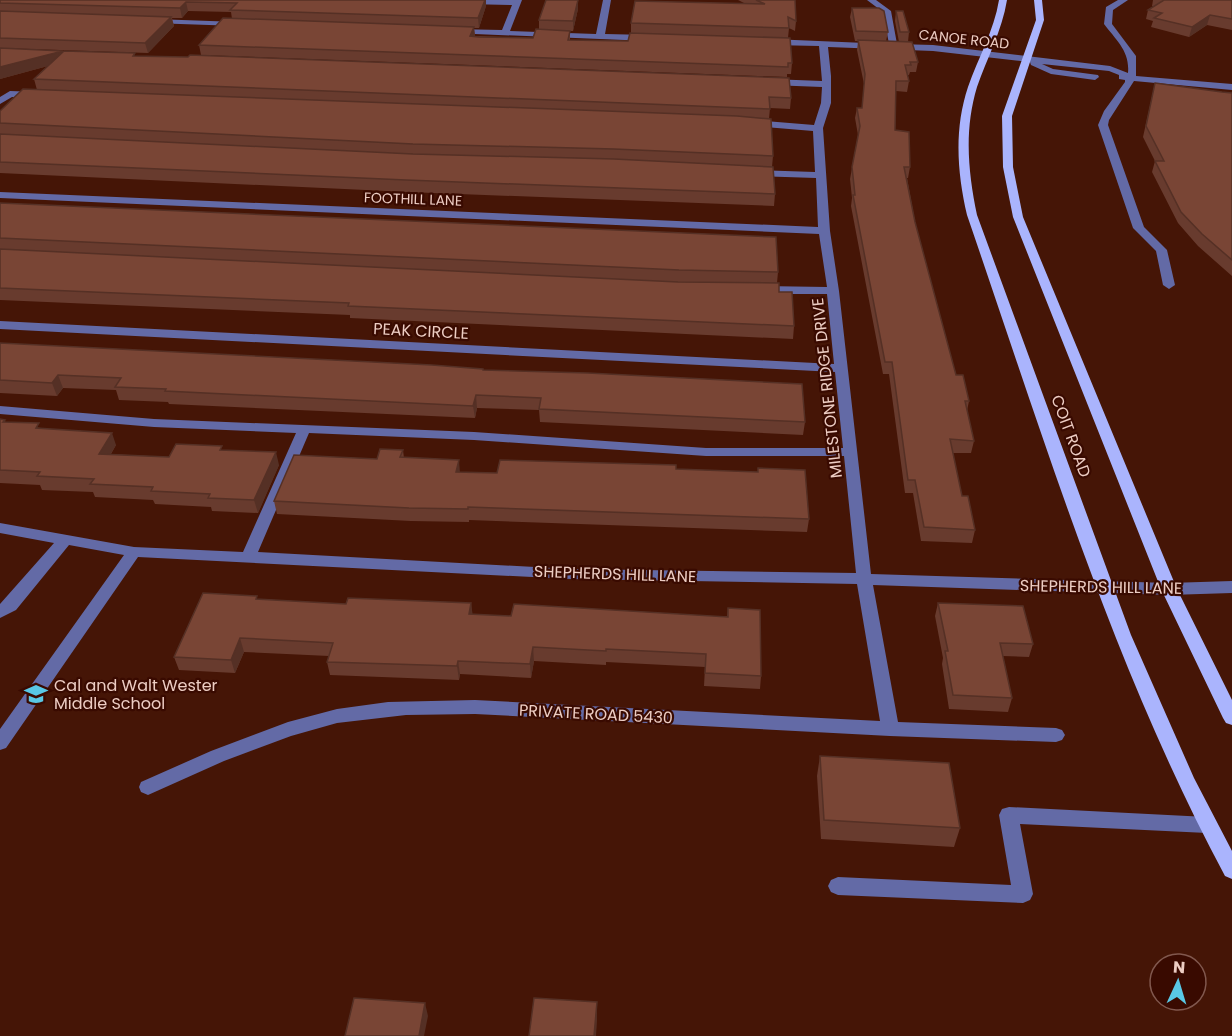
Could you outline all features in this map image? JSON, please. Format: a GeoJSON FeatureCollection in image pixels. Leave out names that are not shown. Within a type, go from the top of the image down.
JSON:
{"type":"FeatureCollection","features":[{"type":"Feature","properties":{"kind":"main road","name":"COIT ROAD"},"geometry":{"type":"LineString","coordinates":[[1003,0],[997,31],[976,80],[964,118],[963,180],[972,214],[1104,588],[1158,720],[1207,825],[1232,870]]}},
{"type":"Feature","properties":{"kind":"main road","name":"COIT ROAD"},"geometry":{"type":"LineString","coordinates":[[1038,0],[1040,20],[1007,116],[1008,167],[1018,217],[1169,590],[1232,718]]}},
{"type":"Feature","properties":{"kind":"street"},"geometry":{"type":"LineString","coordinates":[[600,36],[607,0]]}},
{"type":"Feature","properties":{"kind":"street"},"geometry":{"type":"LineString","coordinates":[[871,0],[887,11],[888,26],[894,46]]}},
{"type":"Feature","properties":{"kind":"street"},"geometry":{"type":"LineString","coordinates":[[1124,0],[1109,9],[1108,24],[1131,51],[1134,68],[1123,94],[1106,113],[1103,124],[1139,228],[1161,250],[1169,285]]}},
{"type":"Feature","properties":{"kind":"street"},"geometry":{"type":"LineString","coordinates":[[460,1],[517,2],[506,33]]}},
{"type":"Feature","properties":{"kind":"street"},"geometry":{"type":"LineString","coordinates":[[141,21],[247,24]]}},
{"type":"Feature","properties":{"kind":"street"},"geometry":{"type":"LineString","coordinates":[[447,31],[661,39]]}},
{"type":"Feature","properties":{"kind":"street","name":"CANOE ROAD"},"geometry":{"type":"LineString","coordinates":[[765,42],[894,46],[987,54],[1026,60],[1051,71],[1104,78],[1131,77],[1232,87]]}},
{"type":"Feature","properties":{"kind":"street","name":"MILESTONE RIDGE DRIVE"},"geometry":{"type":"LineString","coordinates":[[823,44],[827,84],[826,103],[818,128],[824,231],[833,291],[864,579],[890,729]]}},
{"type":"Feature","properties":{"kind":"street"},"geometry":{"type":"LineString","coordinates":[[758,81],[827,84]]}},
{"type":"Feature","properties":{"kind":"street"},"geometry":{"type":"LineString","coordinates":[[0,102],[10,94],[45,96]]}},
{"type":"Feature","properties":{"kind":"street"},"geometry":{"type":"LineString","coordinates":[[736,122],[818,128]]}},
{"type":"Feature","properties":{"kind":"street"},"geometry":{"type":"LineString","coordinates":[[739,172],[822,175]]}},
{"type":"Feature","properties":{"kind":"street","name":"FOOTHILL LANE"},"geometry":{"type":"LineString","coordinates":[[0,195],[824,231]]}},
{"type":"Feature","properties":{"kind":"street"},"geometry":{"type":"LineString","coordinates":[[750,289],[833,291]]}},
{"type":"Feature","properties":{"kind":"street","name":"PEAK CIRCLE"},"geometry":{"type":"LineString","coordinates":[[0,325],[841,368]]}},
{"type":"Feature","properties":{"kind":"street"},"geometry":{"type":"LineString","coordinates":[[0,410],[154,423],[474,436],[706,452],[850,452]]}},
{"type":"Feature","properties":{"kind":"street"},"geometry":{"type":"LineString","coordinates":[[248,557],[304,430]]}},
{"type":"Feature","properties":{"kind":"street","name":"SHEPHERDS HILL LANE"},"geometry":{"type":"LineString","coordinates":[[0,528],[134,552],[570,574],[864,579],[1169,590],[1232,587]]}},
{"type":"Feature","properties":{"kind":"street"},"geometry":{"type":"LineString","coordinates":[[0,612],[10,606],[66,539]]}},
{"type":"Feature","properties":{"kind":"street"},"geometry":{"type":"LineString","coordinates":[[0,743],[134,552]]}},
{"type":"Feature","properties":{"kind":"street","name":"PRIVATE ROAD 5430"},"geometry":{"type":"LineString","coordinates":[[148,787],[212,756],[284,732],[338,716],[391,710],[475,707],[890,729],[1056,735]]}},
{"type":"Feature","properties":{"kind":"street"},"geometry":{"type":"LineString","coordinates":[[838,886],[1023,894],[1009,815],[1207,825]]}},
{"type":"Feature","properties":{"kind":"building"},"geometry":{"type":"Polygon","coordinates":[[[0,0],[485,0],[478,18],[230,10],[237,3],[186,2],[180,8],[0,3],[0,0]]]}},
{"type":"Feature","properties":{"kind":"building"},"geometry":{"type":"Polygon","coordinates":[[[546,0],[578,0],[573,21],[539,20],[546,0]]]}},
{"type":"Feature","properties":{"kind":"building"},"geometry":{"type":"Polygon","coordinates":[[[756,0],[795,0],[796,21],[788,17],[789,28],[631,23],[635,1],[765,4],[756,0]]]}},
{"type":"Feature","properties":{"kind":"building"},"geometry":{"type":"Polygon","coordinates":[[[1164,0],[1232,0],[1232,19],[1210,15],[1192,27],[1154,18],[1162,13],[1148,10],[1164,0]]]}},
{"type":"Feature","properties":{"kind":"building"},"geometry":{"type":"Polygon","coordinates":[[[852,8],[879,8],[884,11],[888,32],[856,31],[852,8]]]}},
{"type":"Feature","properties":{"kind":"building"},"geometry":{"type":"Polygon","coordinates":[[[0,11],[171,17],[145,43],[0,38],[0,11]]]}},
{"type":"Feature","properties":{"kind":"building"},"geometry":{"type":"Polygon","coordinates":[[[896,11],[903,11],[909,32],[900,32],[896,11]]]}},
{"type":"Feature","properties":{"kind":"building"},"geometry":{"type":"Polygon","coordinates":[[[223,18],[474,27],[470,36],[479,37],[533,38],[536,29],[570,31],[568,40],[628,41],[630,33],[790,38],[792,63],[788,63],[788,67],[199,45],[223,18]]]}},
{"type":"Feature","properties":{"kind":"building"},"geometry":{"type":"Polygon","coordinates":[[[858,40],[912,42],[918,62],[905,65],[909,81],[896,81],[895,130],[909,132],[910,167],[904,167],[915,222],[956,375],[963,375],[969,401],[965,401],[974,441],[950,439],[962,496],[968,496],[975,530],[924,527],[915,480],[908,480],[892,362],[885,362],[853,195],[855,195],[852,167],[860,126],[857,108],[862,108],[865,74],[858,40]]]}},
{"type":"Feature","properties":{"kind":"building"},"geometry":{"type":"Polygon","coordinates":[[[0,48],[63,51],[0,67],[0,48]]]}},
{"type":"Feature","properties":{"kind":"building"},"geometry":{"type":"Polygon","coordinates":[[[64,51],[135,53],[133,56],[188,57],[190,55],[789,78],[791,98],[769,97],[770,109],[34,79],[64,51]]]}},
{"type":"Feature","properties":{"kind":"building"},"geometry":{"type":"Polygon","coordinates":[[[1155,83],[1232,93],[1232,260],[1181,212],[1155,161],[1164,161],[1146,126],[1155,83]]]}},
{"type":"Feature","properties":{"kind":"building"},"geometry":{"type":"Polygon","coordinates":[[[23,89],[771,119],[773,156],[413,144],[0,123],[0,111],[23,89]]]}},
{"type":"Feature","properties":{"kind":"building"},"geometry":{"type":"Polygon","coordinates":[[[0,134],[413,154],[614,159],[773,167],[775,194],[0,162],[0,134]]]}},
{"type":"Feature","properties":{"kind":"building"},"geometry":{"type":"Polygon","coordinates":[[[0,203],[776,237],[778,272],[679,270],[0,238],[0,203]]]}},
{"type":"Feature","properties":{"kind":"building"},"geometry":{"type":"Polygon","coordinates":[[[0,249],[678,282],[779,283],[779,292],[792,292],[794,326],[0,288],[0,249]]]}},
{"type":"Feature","properties":{"kind":"building"},"geometry":{"type":"Polygon","coordinates":[[[0,343],[432,365],[483,370],[802,384],[805,422],[539,409],[541,398],[476,395],[473,406],[115,387],[121,378],[58,375],[52,383],[0,380],[0,343]]]}},
{"type":"Feature","properties":{"kind":"building"},"geometry":{"type":"Polygon","coordinates":[[[0,419],[5,420],[3,422],[39,423],[36,428],[112,433],[99,454],[169,457],[176,444],[222,446],[220,450],[276,452],[254,500],[208,498],[210,494],[151,491],[153,487],[90,484],[94,479],[37,476],[40,472],[0,470],[0,419]]]}},
{"type":"Feature","properties":{"kind":"building"},"geometry":{"type":"Polygon","coordinates":[[[380,449],[403,450],[400,457],[459,460],[456,472],[497,473],[500,460],[676,465],[676,469],[758,472],[758,468],[805,470],[809,519],[468,507],[468,509],[409,508],[274,501],[294,455],[377,459],[380,449]]]}},
{"type":"Feature","properties":{"kind":"building"},"geometry":{"type":"Polygon","coordinates":[[[203,593],[257,596],[256,599],[346,604],[348,598],[471,603],[469,614],[511,616],[514,604],[728,617],[728,608],[760,610],[761,676],[705,673],[706,654],[606,649],[606,651],[533,647],[530,664],[458,661],[457,666],[327,662],[333,643],[240,638],[231,660],[174,657],[203,593]]]}},
{"type":"Feature","properties":{"kind":"building"},"geometry":{"type":"Polygon","coordinates":[[[938,603],[1023,606],[1033,644],[1000,643],[1012,698],[953,695],[945,651],[948,651],[938,603]]]}},
{"type":"Feature","properties":{"kind":"building"},"geometry":{"type":"Polygon","coordinates":[[[820,756],[949,763],[960,828],[824,820],[820,756]]]}},
{"type":"Feature","properties":{"kind":"building"},"geometry":{"type":"Polygon","coordinates":[[[354,998],[425,1003],[419,1036],[345,1036],[354,998]]]}},
{"type":"Feature","properties":{"kind":"building"},"geometry":{"type":"Polygon","coordinates":[[[534,998],[597,1002],[594,1036],[529,1036],[534,998]]]}},
{"type":"Feature","properties":{"kind":"place","name":"Cal and Walt Wester Middle School"},"geometry":{"type":"Point","coordinates":[36,694]}}]}
